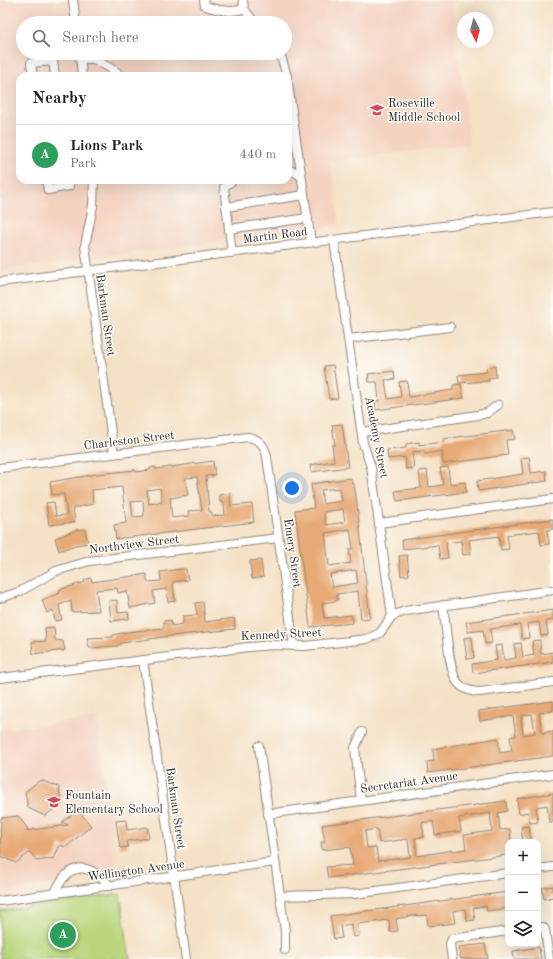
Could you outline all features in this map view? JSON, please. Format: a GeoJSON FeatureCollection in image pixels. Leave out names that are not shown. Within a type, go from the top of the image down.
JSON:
{"type":"FeatureCollection","features":[{"type":"Feature","properties":{"kind":"street"},"geometry":{"type":"LineString","coordinates":[[73,0],[75,16]]}},
{"type":"Feature","properties":{"kind":"street"},"geometry":{"type":"LineString","coordinates":[[243,0],[244,9],[250,16]]}},
{"type":"Feature","properties":{"kind":"street"},"geometry":{"type":"LineString","coordinates":[[204,3],[215,9],[234,12],[244,9]]}},
{"type":"Feature","properties":{"kind":"street"},"geometry":{"type":"LineString","coordinates":[[80,60],[82,72]]}},
{"type":"Feature","properties":{"kind":"street"},"geometry":{"type":"LineString","coordinates":[[96,60],[117,72]]}},
{"type":"Feature","properties":{"kind":"street"},"geometry":{"type":"LineString","coordinates":[[282,60],[286,72]]}},
{"type":"Feature","properties":{"kind":"street"},"geometry":{"type":"LineString","coordinates":[[32,72],[31,63],[53,61],[54,72]]}},
{"type":"Feature","properties":{"kind":"street"},"geometry":{"type":"LineString","coordinates":[[292,112],[311,242]]}},
{"type":"Feature","properties":{"kind":"street"},"geometry":{"type":"LineString","coordinates":[[292,171],[301,176]]}},
{"type":"Feature","properties":{"kind":"street"},"geometry":{"type":"LineString","coordinates":[[47,184],[48,190],[69,186],[69,184]]}},
{"type":"Feature","properties":{"kind":"street","name":"Barkman Street"},"geometry":{"type":"LineString","coordinates":[[95,184],[93,206],[85,246],[114,454]]}},
{"type":"Feature","properties":{"kind":"street"},"geometry":{"type":"LineString","coordinates":[[228,184],[224,187],[232,253]]}},
{"type":"Feature","properties":{"kind":"street"},"geometry":{"type":"LineString","coordinates":[[226,207],[304,195]]}},
{"type":"Feature","properties":{"kind":"street","name":"Martin Road"},"geometry":{"type":"LineString","coordinates":[[0,282],[553,212]]}},
{"type":"Feature","properties":{"kind":"street"},"geometry":{"type":"LineString","coordinates":[[229,229],[308,218]]}},
{"type":"Feature","properties":{"kind":"street","name":"Academy Street"},"geometry":{"type":"LineString","coordinates":[[334,240],[363,443],[371,467],[392,616]]}},
{"type":"Feature","properties":{"kind":"street"},"geometry":{"type":"LineString","coordinates":[[348,340],[450,327]]}},
{"type":"Feature","properties":{"kind":"street"},"geometry":{"type":"LineString","coordinates":[[362,432],[478,415],[487,413],[498,406]]}},
{"type":"Feature","properties":{"kind":"street","name":"Charleston Street"},"geometry":{"type":"LineString","coordinates":[[0,468],[248,437],[260,441]]}},
{"type":"Feature","properties":{"kind":"street","name":"Emery Street"},"geometry":{"type":"LineString","coordinates":[[260,441],[264,446],[267,457],[294,646]]}},
{"type":"Feature","properties":{"kind":"street"},"geometry":{"type":"LineString","coordinates":[[379,523],[553,500]]}},
{"type":"Feature","properties":{"kind":"street","name":"Northview Street"},"geometry":{"type":"LineString","coordinates":[[0,598],[19,592],[56,571],[90,561],[278,538]]}},
{"type":"Feature","properties":{"kind":"street"},"geometry":{"type":"LineString","coordinates":[[392,616],[405,611],[553,590]]}},
{"type":"Feature","properties":{"kind":"street"},"geometry":{"type":"LineString","coordinates":[[443,605],[452,670],[457,682],[462,688],[468,691],[480,692],[553,682]]}},
{"type":"Feature","properties":{"kind":"street","name":"Kennedy Street"},"geometry":{"type":"LineString","coordinates":[[0,678],[249,647],[273,645],[294,646],[372,638],[380,633],[392,616]]}},
{"type":"Feature","properties":{"kind":"street","name":"Barkman Street"},"geometry":{"type":"LineString","coordinates":[[143,660],[186,959]]}},
{"type":"Feature","properties":{"kind":"street"},"geometry":{"type":"LineString","coordinates":[[361,801],[355,748],[362,732]]}},
{"type":"Feature","properties":{"kind":"street"},"geometry":{"type":"LineString","coordinates":[[259,746],[280,896],[285,950]]}},
{"type":"Feature","properties":{"kind":"street","name":"Secretariat Avenue"},"geometry":{"type":"LineString","coordinates":[[268,814],[553,774]]}},
{"type":"Feature","properties":{"kind":"street","name":"Wellington Avenue"},"geometry":{"type":"LineString","coordinates":[[0,901],[275,862]]}},
{"type":"Feature","properties":{"kind":"street"},"geometry":{"type":"LineString","coordinates":[[541,869],[553,867]]}},
{"type":"Feature","properties":{"kind":"street"},"geometry":{"type":"LineString","coordinates":[[55,894],[64,876],[81,868],[91,869],[101,874],[110,886]]}},
{"type":"Feature","properties":{"kind":"street"},"geometry":{"type":"LineString","coordinates":[[280,896],[354,894],[505,873]]}},
{"type":"Feature","properties":{"kind":"street"},"geometry":{"type":"LineString","coordinates":[[541,927],[545,930],[549,959]]}},
{"type":"Feature","properties":{"kind":"street"},"geometry":{"type":"LineString","coordinates":[[452,959],[450,944],[452,940],[505,931]]}},
{"type":"Feature","properties":{"kind":"shaded area","name":"Roseville Middle School"},"geometry":{"type":"Polygon","coordinates":[[[0,0],[451,0],[470,144],[331,161],[339,226],[0,270],[0,0]]]}},
{"type":"Feature","properties":{"kind":"shaded area","name":"Fountain Elementary School"},"geometry":{"type":"Polygon","coordinates":[[[97,718],[118,874],[0,892],[0,730],[97,718]]]}},
{"type":"Feature","properties":{"kind":"green space"},"geometry":{"type":"Polygon","coordinates":[[[120,894],[130,959],[0,959],[0,911],[120,894]]]}},
{"type":"Feature","properties":{"kind":"building"},"geometry":{"type":"Polygon","coordinates":[[[333,365],[338,398],[329,399],[324,366],[333,365]]]}},
{"type":"Feature","properties":{"kind":"building"},"geometry":{"type":"Polygon","coordinates":[[[495,366],[496,377],[488,378],[489,381],[459,383],[458,375],[487,372],[486,368],[495,366]]]}},
{"type":"Feature","properties":{"kind":"building"},"geometry":{"type":"Polygon","coordinates":[[[394,371],[395,379],[385,380],[388,399],[401,397],[399,382],[407,381],[409,397],[453,390],[453,385],[461,384],[464,398],[376,410],[375,401],[379,401],[377,382],[369,382],[368,374],[394,371]]]}},
{"type":"Feature","properties":{"kind":"building"},"geometry":{"type":"Polygon","coordinates":[[[342,424],[348,467],[311,472],[310,465],[334,461],[332,445],[335,445],[332,425],[342,424]]]}},
{"type":"Feature","properties":{"kind":"building"},"geometry":{"type":"Polygon","coordinates":[[[513,430],[515,439],[506,440],[508,455],[443,464],[442,451],[425,454],[424,451],[412,452],[414,468],[406,469],[405,457],[388,459],[387,450],[406,448],[406,444],[419,442],[419,445],[444,442],[443,439],[513,430]]]}},
{"type":"Feature","properties":{"kind":"building"},"geometry":{"type":"Polygon","coordinates":[[[529,457],[531,473],[546,471],[547,481],[478,491],[477,481],[523,474],[521,458],[529,457]]]}},
{"type":"Feature","properties":{"kind":"building"},"geometry":{"type":"Polygon","coordinates":[[[213,461],[215,475],[206,476],[209,512],[212,512],[212,516],[225,515],[224,502],[220,502],[219,495],[230,493],[231,506],[252,504],[254,522],[116,539],[114,525],[126,523],[122,487],[92,490],[93,504],[73,508],[75,522],[49,525],[46,503],[54,502],[56,516],[67,515],[64,494],[52,495],[50,482],[97,474],[135,470],[136,472],[150,470],[150,468],[155,467],[156,469],[213,461]],[[197,477],[185,478],[188,495],[170,498],[172,518],[189,516],[188,511],[202,510],[197,477]],[[160,488],[147,490],[149,504],[162,502],[160,488]],[[143,501],[131,502],[133,517],[144,516],[143,501]]]}},
{"type":"Feature","properties":{"kind":"building"},"geometry":{"type":"Polygon","coordinates":[[[448,467],[450,484],[465,482],[466,492],[397,501],[395,491],[421,488],[419,471],[427,470],[429,487],[443,485],[440,468],[448,467]]]}},
{"type":"Feature","properties":{"kind":"building"},"geometry":{"type":"Polygon","coordinates":[[[351,478],[352,484],[354,484],[370,618],[361,619],[358,591],[337,594],[337,601],[322,603],[324,618],[351,615],[353,623],[310,627],[295,510],[314,508],[311,484],[351,478]],[[340,488],[321,490],[323,504],[342,501],[340,488]],[[343,509],[324,512],[326,525],[345,522],[343,509]],[[350,529],[325,533],[329,566],[351,563],[349,549],[353,549],[350,529]],[[356,570],[330,574],[332,587],[358,583],[356,570]]]}},
{"type":"Feature","properties":{"kind":"building"},"geometry":{"type":"Polygon","coordinates":[[[553,519],[553,529],[547,530],[549,544],[541,545],[539,531],[507,535],[509,549],[501,550],[499,536],[469,540],[471,554],[463,555],[461,541],[446,543],[448,558],[440,559],[438,545],[403,549],[402,540],[553,519]]]}},
{"type":"Feature","properties":{"kind":"building"},"geometry":{"type":"Polygon","coordinates":[[[85,529],[88,543],[75,545],[59,551],[55,538],[76,530],[85,529]]]}},
{"type":"Feature","properties":{"kind":"building"},"geometry":{"type":"Polygon","coordinates":[[[407,555],[409,575],[401,576],[399,556],[407,555]]]}},
{"type":"Feature","properties":{"kind":"building"},"geometry":{"type":"Polygon","coordinates":[[[261,560],[263,577],[252,579],[250,561],[261,560]]]}},
{"type":"Feature","properties":{"kind":"building"},"geometry":{"type":"Polygon","coordinates":[[[186,569],[188,580],[173,582],[175,601],[168,602],[166,589],[153,591],[155,603],[130,608],[127,591],[118,593],[117,588],[96,590],[99,611],[72,612],[71,601],[59,605],[62,620],[55,621],[53,610],[47,613],[42,600],[60,593],[59,590],[85,582],[84,580],[91,578],[92,582],[147,574],[147,582],[161,581],[160,572],[186,569]]]}},
{"type":"Feature","properties":{"kind":"building"},"geometry":{"type":"Polygon","coordinates":[[[117,600],[118,613],[128,612],[129,619],[111,621],[109,601],[117,600]]]}},
{"type":"Feature","properties":{"kind":"building"},"geometry":{"type":"Polygon","coordinates":[[[203,602],[205,622],[234,618],[235,629],[170,636],[122,643],[117,646],[89,648],[87,638],[113,637],[113,635],[127,632],[164,628],[164,621],[171,620],[172,626],[183,624],[183,616],[197,615],[195,603],[203,602]]]}},
{"type":"Feature","properties":{"kind":"building"},"geometry":{"type":"Polygon","coordinates":[[[553,610],[553,620],[546,621],[548,635],[541,636],[539,622],[527,624],[529,638],[522,639],[520,625],[490,629],[492,643],[485,644],[483,630],[468,632],[466,622],[553,610]]]}},
{"type":"Feature","properties":{"kind":"building"},"geometry":{"type":"Polygon","coordinates":[[[54,627],[55,640],[63,641],[65,650],[33,654],[32,642],[46,641],[45,628],[54,627]]]}},
{"type":"Feature","properties":{"kind":"building"},"geometry":{"type":"Polygon","coordinates":[[[472,637],[474,658],[467,659],[464,638],[472,637]]]}},
{"type":"Feature","properties":{"kind":"building"},"geometry":{"type":"Polygon","coordinates":[[[540,640],[541,654],[553,652],[553,662],[473,673],[472,664],[497,660],[495,646],[502,645],[504,660],[516,658],[514,644],[521,643],[523,657],[534,655],[532,641],[540,640]]]}},
{"type":"Feature","properties":{"kind":"building"},"geometry":{"type":"Polygon","coordinates":[[[553,701],[553,711],[539,713],[542,733],[553,731],[553,756],[428,773],[427,762],[434,761],[433,749],[498,738],[500,753],[512,751],[510,737],[516,736],[513,716],[480,721],[479,711],[553,701]],[[532,714],[521,716],[523,735],[535,733],[532,714]]]}},
{"type":"Feature","properties":{"kind":"building"},"geometry":{"type":"Polygon","coordinates":[[[40,780],[59,787],[61,804],[45,816],[28,808],[25,792],[40,780]]]}},
{"type":"Feature","properties":{"kind":"building"},"geometry":{"type":"Polygon","coordinates":[[[553,793],[553,822],[549,822],[547,805],[536,807],[538,822],[530,823],[528,812],[519,814],[517,799],[553,793]]]}},
{"type":"Feature","properties":{"kind":"building"},"geometry":{"type":"Polygon","coordinates":[[[506,801],[507,811],[498,813],[500,830],[510,829],[511,839],[505,839],[505,855],[328,878],[326,867],[353,865],[350,847],[322,850],[321,842],[325,842],[322,825],[506,801]],[[490,813],[459,818],[461,831],[435,835],[433,821],[422,823],[424,837],[415,838],[417,856],[466,849],[464,835],[492,831],[490,813]],[[377,829],[365,831],[367,848],[376,847],[378,861],[410,857],[408,839],[379,843],[377,829]]]}},
{"type":"Feature","properties":{"kind":"building"},"geometry":{"type":"Polygon","coordinates":[[[78,810],[91,826],[66,847],[60,845],[54,858],[37,861],[30,852],[16,863],[0,856],[1,818],[18,816],[28,829],[25,831],[68,825],[62,822],[78,810]]]}},
{"type":"Feature","properties":{"kind":"building"},"geometry":{"type":"Polygon","coordinates":[[[126,820],[127,830],[147,827],[149,838],[127,841],[128,847],[120,848],[116,821],[126,820]]]}},
{"type":"Feature","properties":{"kind":"building"},"geometry":{"type":"Polygon","coordinates":[[[529,826],[531,839],[523,839],[521,827],[529,826]]]}},
{"type":"Feature","properties":{"kind":"building"},"geometry":{"type":"Polygon","coordinates":[[[553,886],[553,897],[544,899],[542,888],[553,886]]]}},
{"type":"Feature","properties":{"kind":"building"},"geometry":{"type":"Polygon","coordinates":[[[505,892],[505,908],[487,911],[486,906],[473,908],[475,920],[467,921],[465,909],[453,911],[455,923],[428,926],[427,915],[411,916],[396,919],[398,931],[390,932],[389,920],[358,924],[359,936],[353,937],[351,924],[340,926],[342,938],[334,939],[330,916],[505,892]]]}},
{"type":"Feature","properties":{"kind":"building"},"geometry":{"type":"Polygon","coordinates":[[[485,944],[488,959],[461,959],[459,947],[485,944]]]}},
{"type":"Feature","properties":{"kind":"building"},"geometry":{"type":"Polygon","coordinates":[[[539,947],[541,959],[514,959],[513,951],[539,947]]]}},
{"type":"Feature","properties":{"kind":"place","name":"Roseville Middle School"},"geometry":{"type":"Point","coordinates":[377,110]}},
{"type":"Feature","properties":{"kind":"place","name":"Fountain Elementary School"},"geometry":{"type":"Point","coordinates":[54,802]}},
{"type":"Feature","properties":{"kind":"place","name":"Lions Park"},"geometry":{"type":"Point","coordinates":[63,935]}}]}
